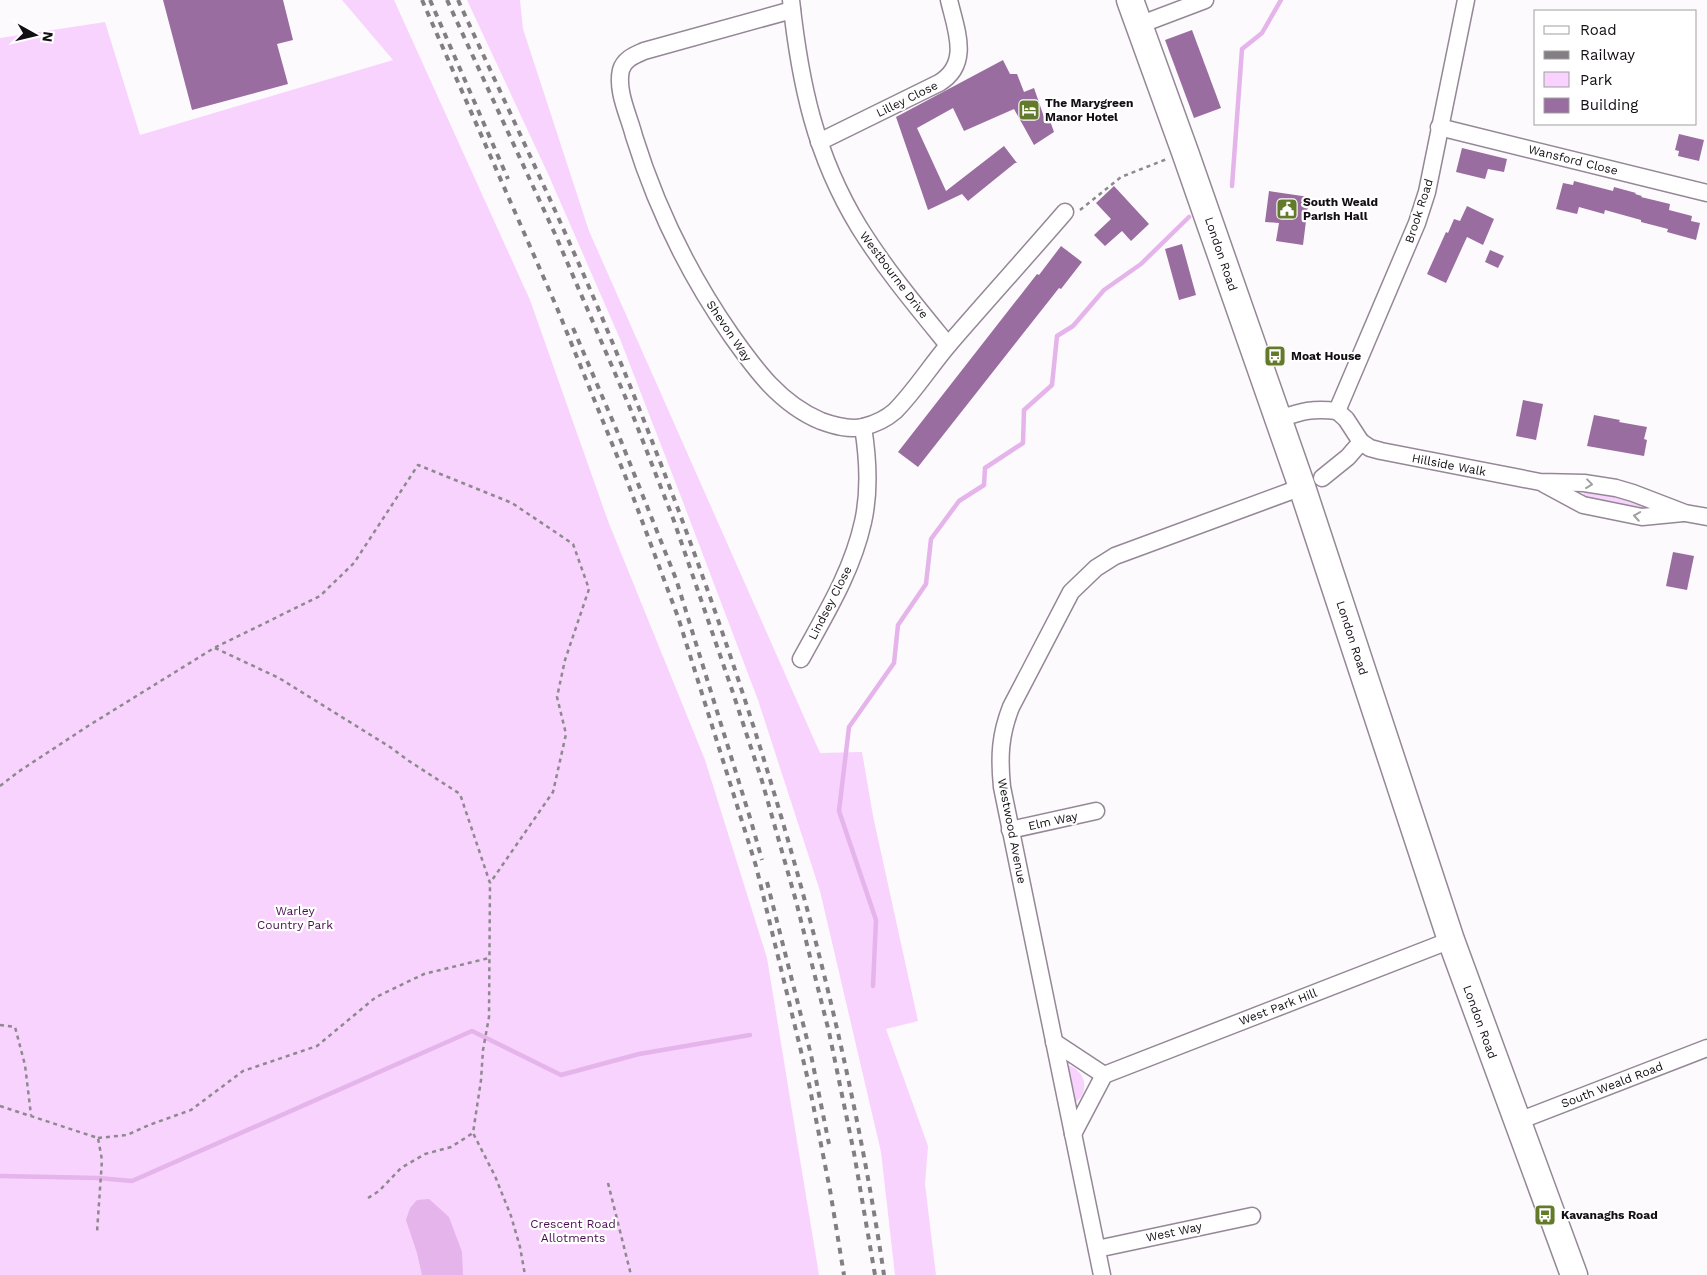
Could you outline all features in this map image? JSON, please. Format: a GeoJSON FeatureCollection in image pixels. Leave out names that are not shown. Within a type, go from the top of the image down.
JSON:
{"type":"FeatureCollection","features":[{"type":"Feature","properties":{"kind":"main road","name":"London Road"},"geometry":{"type":"LineString","coordinates":[[1130,0],[1279,419],[1312,482],[1451,940],[1516,1122],[1574,1275]]}},
{"type":"Feature","properties":{"kind":"street","name":"Lilley Close"},"geometry":{"type":"LineString","coordinates":[[819,142],[939,83],[952,73],[959,57],[959,47],[949,0]]}},
{"type":"Feature","properties":{"kind":"street"},"geometry":{"type":"LineString","coordinates":[[1139,25],[1205,0]]}},
{"type":"Feature","properties":{"kind":"street","name":"Brook Road"},"geometry":{"type":"LineString","coordinates":[[1337,411],[1417,223],[1428,192],[1466,0]]}},
{"type":"Feature","properties":{"kind":"street","name":"Westbourne Drive"},"geometry":{"type":"LineString","coordinates":[[792,5],[801,76],[809,111],[836,185],[859,228],[887,269],[948,345]]}},
{"type":"Feature","properties":{"kind":"street","name":"Shevon Way"},"geometry":{"type":"LineString","coordinates":[[792,5],[644,51],[630,58],[622,68],[620,81],[639,152],[675,241],[704,293],[750,362],[778,394],[811,417],[831,425],[850,428],[863,427],[880,422],[894,412],[948,345],[1065,212]]}},
{"type":"Feature","properties":{"kind":"street","name":"Wansford Close"},"geometry":{"type":"LineString","coordinates":[[1440,127],[1707,193]]}},
{"type":"Feature","properties":{"kind":"street"},"geometry":{"type":"LineString","coordinates":[[1279,419],[1299,412],[1320,409],[1337,411],[1346,419],[1361,442],[1348,457],[1312,482]]}},
{"type":"Feature","properties":{"kind":"street","name":"Lindsey Close"},"geometry":{"type":"LineString","coordinates":[[801,659],[844,579],[863,522],[868,489],[863,427]]}},
{"type":"Feature","properties":{"kind":"street","name":"Hillside Walk"},"geometry":{"type":"LineString","coordinates":[[1361,442],[1370,448],[1381,451],[1540,482],[1584,483],[1616,488],[1633,492],[1685,513],[1707,517]]}},
{"type":"Feature","properties":{"kind":"street","name":"Westwood Avenue"},"geometry":{"type":"LineString","coordinates":[[1102,1275],[1002,787],[1000,743],[1005,723],[1015,699],[1071,592],[1096,568],[1115,556],[1312,482]]}},
{"type":"Feature","properties":{"kind":"street","name":"Hillside Walk"},"geometry":{"type":"LineString","coordinates":[[1540,482],[1583,505],[1642,518],[1685,513]]}},
{"type":"Feature","properties":{"kind":"street","name":"Elm Way"},"geometry":{"type":"LineString","coordinates":[[1010,830],[1096,812]]}},
{"type":"Feature","properties":{"kind":"street","name":"West Park Hill"},"geometry":{"type":"LineString","coordinates":[[1104,1075],[1451,940]]}},
{"type":"Feature","properties":{"kind":"street"},"geometry":{"type":"LineString","coordinates":[[1054,1042],[1104,1075],[1073,1134]]}},
{"type":"Feature","properties":{"kind":"street","name":"South Weald Road"},"geometry":{"type":"LineString","coordinates":[[1516,1122],[1707,1048]]}},
{"type":"Feature","properties":{"kind":"street","name":"West Way"},"geometry":{"type":"LineString","coordinates":[[1097,1249],[1252,1216]]}},
{"type":"Feature","properties":{"kind":"path"},"geometry":{"type":"LineString","coordinates":[[1065,212],[1073,217],[1121,177],[1185,152]]}},
{"type":"Feature","properties":{"kind":"path"},"geometry":{"type":"LineString","coordinates":[[0,786],[88,726],[214,648],[320,596],[354,563],[418,465],[512,504],[573,544],[589,589],[565,660],[557,697],[566,734],[553,792],[490,883]]}},
{"type":"Feature","properties":{"kind":"path"},"geometry":{"type":"LineString","coordinates":[[214,648],[293,686],[460,794],[490,883],[489,1018],[483,1050],[481,1080],[473,1134],[495,1176],[511,1216],[520,1247],[525,1275]]}},
{"type":"Feature","properties":{"kind":"path"},"geometry":{"type":"LineString","coordinates":[[0,1106],[98,1138],[128,1135],[149,1124],[191,1110],[243,1071],[316,1046],[376,998],[424,974],[489,958]]}},
{"type":"Feature","properties":{"kind":"path"},"geometry":{"type":"LineString","coordinates":[[0,1025],[15,1027],[25,1065],[31,1115]]}},
{"type":"Feature","properties":{"kind":"path"},"geometry":{"type":"LineString","coordinates":[[368,1198],[380,1191],[401,1168],[425,1154],[451,1147],[473,1134]]}},
{"type":"Feature","properties":{"kind":"path"},"geometry":{"type":"LineString","coordinates":[[97,1232],[102,1160],[98,1138]]}},
{"type":"Feature","properties":{"kind":"path"},"geometry":{"type":"LineString","coordinates":[[608,1183],[631,1275]]}},
{"type":"Feature","properties":{"kind":"green space","name":"Warley Country Park"},"geometry":{"type":"Polygon","coordinates":[[[342,0],[394,0],[530,300],[608,521],[705,760],[767,958],[819,1275],[0,1275],[0,38],[105,22],[140,135],[393,60],[342,0]]]}},
{"type":"Feature","properties":{"kind":"green space"},"geometry":{"type":"Polygon","coordinates":[[[467,0],[520,0],[523,29],[589,231],[820,753],[862,752],[873,816],[918,1021],[886,1029],[928,1146],[925,1184],[936,1275],[895,1275],[881,1152],[820,891],[758,700],[620,339],[549,176],[467,0]]]}},
{"type":"Feature","properties":{"kind":"green space"},"geometry":{"type":"Polygon","coordinates":[[[1584,490],[1605,491],[1664,512],[1603,505],[1583,496],[1584,490]]]}},
{"type":"Feature","properties":{"kind":"green space"},"geometry":{"type":"Polygon","coordinates":[[[1065,1064],[1078,1071],[1084,1082],[1083,1094],[1073,1104],[1065,1064]]]}},
{"type":"Feature","properties":{"kind":"shaded area"},"geometry":{"type":"Polygon","coordinates":[[[429,1199],[449,1217],[462,1252],[463,1275],[422,1275],[406,1220],[410,1208],[417,1200],[429,1199]]]}},
{"type":"Feature","properties":{"kind":"building"},"geometry":{"type":"Polygon","coordinates":[[[163,0],[283,0],[293,40],[277,44],[288,84],[192,110],[163,0]]]}},
{"type":"Feature","properties":{"kind":"building"},"geometry":{"type":"Polygon","coordinates":[[[1192,30],[1221,108],[1194,118],[1165,40],[1192,30]]]}},
{"type":"Feature","properties":{"kind":"building"},"geometry":{"type":"Polygon","coordinates":[[[1003,60],[1010,74],[1017,74],[1024,92],[1034,88],[1044,117],[1048,115],[1054,132],[1034,145],[1014,109],[964,131],[953,108],[917,128],[946,191],[1004,146],[1017,163],[968,201],[962,194],[928,210],[896,117],[1003,60]]]}},
{"type":"Feature","properties":{"kind":"building"},"geometry":{"type":"Polygon","coordinates":[[[1679,134],[1704,140],[1699,161],[1678,156],[1679,151],[1675,150],[1679,134]]]}},
{"type":"Feature","properties":{"kind":"building"},"geometry":{"type":"Polygon","coordinates":[[[1462,148],[1507,159],[1504,172],[1488,169],[1485,179],[1456,172],[1462,148]]]}},
{"type":"Feature","properties":{"kind":"building"},"geometry":{"type":"Polygon","coordinates":[[[1574,181],[1613,191],[1614,187],[1636,193],[1641,197],[1670,204],[1669,210],[1692,216],[1691,221],[1700,223],[1696,240],[1667,232],[1668,229],[1641,222],[1641,220],[1605,210],[1604,214],[1579,207],[1577,214],[1556,209],[1563,183],[1573,185],[1574,181]]]}},
{"type":"Feature","properties":{"kind":"building"},"geometry":{"type":"Polygon","coordinates":[[[1114,186],[1149,224],[1131,241],[1122,231],[1105,246],[1094,235],[1111,219],[1096,203],[1114,186]]]}},
{"type":"Feature","properties":{"kind":"building","name":"South Weald Parish Hall"},"geometry":{"type":"Polygon","coordinates":[[[1269,191],[1309,197],[1303,245],[1276,241],[1279,223],[1265,222],[1269,191]]]}},
{"type":"Feature","properties":{"kind":"building"},"geometry":{"type":"Polygon","coordinates":[[[1467,206],[1494,219],[1483,245],[1467,237],[1446,283],[1427,274],[1446,232],[1448,233],[1454,219],[1460,221],[1467,206]]]}},
{"type":"Feature","properties":{"kind":"building"},"geometry":{"type":"Polygon","coordinates":[[[1182,244],[1196,295],[1179,300],[1165,249],[1182,244]]]}},
{"type":"Feature","properties":{"kind":"building"},"geometry":{"type":"Polygon","coordinates":[[[1061,246],[1082,262],[1061,289],[1059,288],[918,467],[898,452],[1061,246]]]}},
{"type":"Feature","properties":{"kind":"building"},"geometry":{"type":"Polygon","coordinates":[[[1490,250],[1504,256],[1498,268],[1485,262],[1490,250]]]}},
{"type":"Feature","properties":{"kind":"building"},"geometry":{"type":"Polygon","coordinates":[[[1523,400],[1543,404],[1536,440],[1516,436],[1523,400]]]}},
{"type":"Feature","properties":{"kind":"building"},"geometry":{"type":"Polygon","coordinates":[[[1594,415],[1647,427],[1644,439],[1647,440],[1644,456],[1587,446],[1594,415]]]}},
{"type":"Feature","properties":{"kind":"building"},"geometry":{"type":"Polygon","coordinates":[[[1673,552],[1694,556],[1687,590],[1666,586],[1673,552]]]}},
{"type":"Feature","properties":{"kind":"waterway"},"geometry":{"type":"LineString","coordinates":[[1232,186],[1242,49],[1262,33],[1281,0]]}},
{"type":"Feature","properties":{"kind":"waterway"},"geometry":{"type":"LineString","coordinates":[[873,986],[876,920],[839,811],[849,727],[894,663],[898,625],[926,584],[931,539],[959,501],[984,485],[985,468],[1023,443],[1024,410],[1052,385],[1057,336],[1073,326],[1104,290],[1141,264],[1189,217]]}},
{"type":"Feature","properties":{"kind":"waterway"},"geometry":{"type":"LineString","coordinates":[[0,1176],[98,1178],[132,1181],[472,1031],[561,1075],[639,1054],[750,1035]]}},
{"type":"Feature","properties":{"kind":"railway"},"geometry":{"type":"LineString","coordinates":[[422,0],[557,308],[626,478],[678,617],[756,866],[809,1084],[830,1190],[844,1275]]}},
{"type":"Feature","properties":{"kind":"railway"},"geometry":{"type":"LineString","coordinates":[[430,0],[508,179]]}},
{"type":"Feature","properties":{"kind":"railway"},"geometry":{"type":"LineString","coordinates":[[447,0],[555,234],[630,408],[674,521],[731,687],[762,781],[796,901],[829,1032],[854,1153],[875,1275]]}},
{"type":"Feature","properties":{"kind":"railway"},"geometry":{"type":"LineString","coordinates":[[458,0],[549,196],[601,315],[648,431],[734,666],[772,786],[807,907],[837,1029],[863,1152],[884,1275]]}},
{"type":"Feature","properties":{"kind":"railway"},"geometry":{"type":"LineString","coordinates":[[573,328],[617,431],[676,579],[762,860]]}},
{"type":"Feature","properties":{"kind":"railway"},"geometry":{"type":"LineString","coordinates":[[767,882],[811,1055],[829,1144]]}},
{"type":"Feature","properties":{"kind":"place","name":"The Marygreen Manor Hotel"},"geometry":{"type":"Point","coordinates":[1029,110]}},
{"type":"Feature","properties":{"kind":"place","name":"South Weald Parish Hall"},"geometry":{"type":"Point","coordinates":[1287,209]}},
{"type":"Feature","properties":{"kind":"place","name":"Moat House"},"geometry":{"type":"Point","coordinates":[1275,356]}},
{"type":"Feature","properties":{"kind":"place","name":"Kavanaghs Road"},"geometry":{"type":"Point","coordinates":[1545,1215]}},
{"type":"Feature","properties":{"kind":"park label","name":"Crescent Road Allotments"},"geometry":{"type":"Point","coordinates":[573,1231]}}]}
